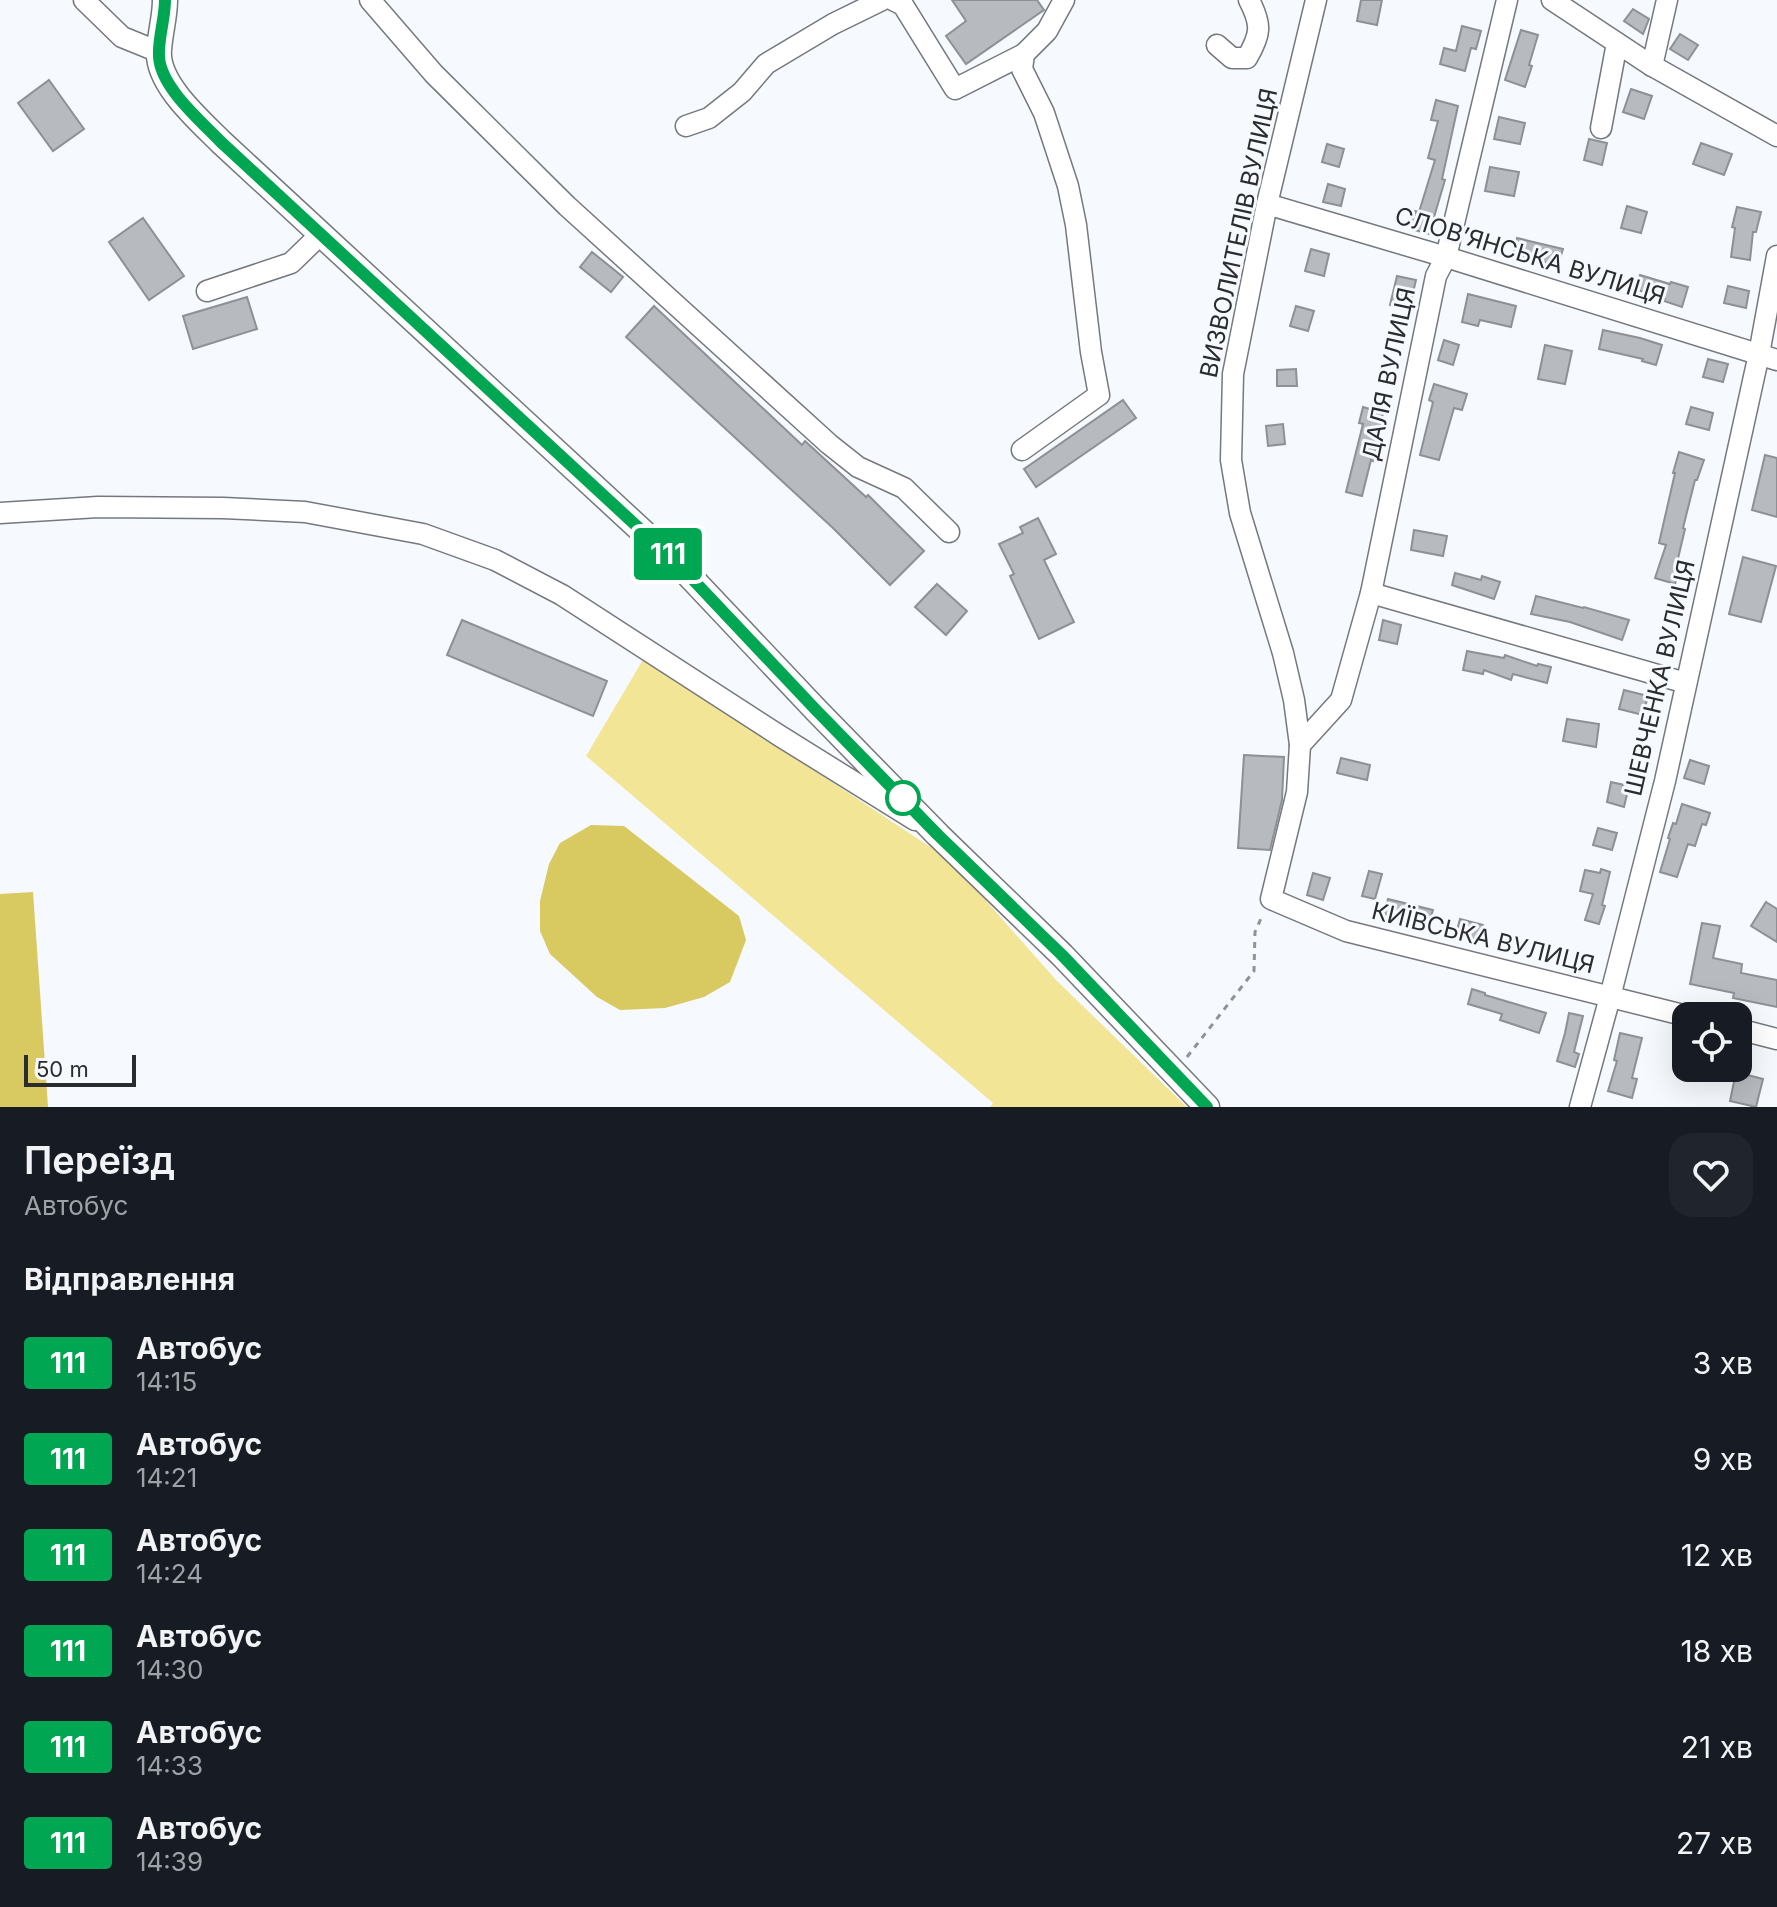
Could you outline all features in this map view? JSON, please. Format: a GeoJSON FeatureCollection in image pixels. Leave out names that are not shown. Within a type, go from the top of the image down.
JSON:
{"type":"FeatureCollection","features":[{"type":"Feature","properties":{"kind":"main road"},"geometry":{"type":"LineString","coordinates":[[165,0],[160,64],[164,77],[188,108],[681,567],[816,710],[938,835],[1062,955],[1207,1107]]}},
{"type":"Feature","properties":{"kind":"street"},"geometry":{"type":"LineString","coordinates":[[84,0],[122,37],[159,52]]}},
{"type":"Feature","properties":{"kind":"street"},"geometry":{"type":"LineString","coordinates":[[370,0],[434,74],[567,206],[829,444],[858,467],[904,488],[949,532]]}},
{"type":"Feature","properties":{"kind":"street"},"geometry":{"type":"LineString","coordinates":[[686,126],[709,118],[731,101],[766,64],[833,24],[882,0]]}},
{"type":"Feature","properties":{"kind":"street"},"geometry":{"type":"LineString","coordinates":[[893,0],[903,5],[955,89],[1024,54],[1047,31],[1064,0]]}},
{"type":"Feature","properties":{"kind":"street"},"geometry":{"type":"LineString","coordinates":[[1217,45],[1232,58],[1247,58],[1258,30],[1258,17],[1249,0]]}},
{"type":"Feature","properties":{"kind":"street","name":"ВИЗВОЛИТЕЛІВ ВУЛИЦЯ"},"geometry":{"type":"LineString","coordinates":[[1271,899],[1297,792],[1300,745],[1286,665],[1240,513],[1231,460],[1233,374],[1267,204],[1316,0]]}},
{"type":"Feature","properties":{"kind":"street","name":"ДАЛЯ ВУЛИЦЯ"},"geometry":{"type":"LineString","coordinates":[[1300,745],[1341,700],[1371,593],[1436,276],[1446,257],[1507,0]]}},
{"type":"Feature","properties":{"kind":"street"},"geometry":{"type":"LineString","coordinates":[[1552,0],[1652,66],[1777,136]]}},
{"type":"Feature","properties":{"kind":"street"},"geometry":{"type":"LineString","coordinates":[[1652,66],[1667,0]]}},
{"type":"Feature","properties":{"kind":"street"},"geometry":{"type":"LineString","coordinates":[[1601,128],[1617,43]]}},
{"type":"Feature","properties":{"kind":"street"},"geometry":{"type":"LineString","coordinates":[[1022,450],[1099,395],[1068,186],[1044,113],[1022,69],[1024,54]]}},
{"type":"Feature","properties":{"kind":"street","name":"СЛОВ’ЯНСЬКА ВУЛИЦЯ"},"geometry":{"type":"LineString","coordinates":[[1267,204],[1768,357]]}},
{"type":"Feature","properties":{"kind":"street"},"geometry":{"type":"LineString","coordinates":[[207,291],[291,263],[321,234]]}},
{"type":"Feature","properties":{"kind":"street","name":"ШЕВЧЕНКА ВУЛИЦЯ"},"geometry":{"type":"LineString","coordinates":[[1580,1107],[1665,781],[1686,683],[1768,357],[1777,256]]}},
{"type":"Feature","properties":{"kind":"street"},"geometry":{"type":"LineString","coordinates":[[0,513],[98,507],[305,512],[423,534],[495,560],[562,595],[938,835]]}},
{"type":"Feature","properties":{"kind":"street"},"geometry":{"type":"LineString","coordinates":[[1371,593],[1686,683]]}},
{"type":"Feature","properties":{"kind":"street","name":"КИЇВСЬКА ВУЛИЦЯ"},"geometry":{"type":"LineString","coordinates":[[1271,899],[1346,931],[1672,1012]]}},
{"type":"Feature","properties":{"kind":"street"},"geometry":{"type":"LineString","coordinates":[[1752,1033],[1777,1039]]}},
{"type":"Feature","properties":{"kind":"path"},"geometry":{"type":"LineString","coordinates":[[1174,1072],[1254,971],[1255,932],[1271,899]]}},
{"type":"Feature","properties":{"kind":"shaded area"},"geometry":{"type":"Polygon","coordinates":[[[644,658],[950,860],[1057,981],[1187,1107],[990,1107],[993,1103],[586,756],[644,658]]]}},
{"type":"Feature","properties":{"kind":"shaded area"},"geometry":{"type":"Polygon","coordinates":[[[591,825],[624,826],[739,916],[746,940],[730,982],[704,997],[665,1008],[620,1010],[597,997],[550,954],[540,931],[540,901],[549,864],[560,843],[591,825]]]}},
{"type":"Feature","properties":{"kind":"shaded area"},"geometry":{"type":"Polygon","coordinates":[[[33,892],[48,1107],[0,1107],[0,894],[33,892]]]}},
{"type":"Feature","properties":{"kind":"building"},"geometry":{"type":"Polygon","coordinates":[[[952,0],[1037,0],[1044,10],[966,64],[946,36],[966,21],[952,0]]]}},
{"type":"Feature","properties":{"kind":"building"},"geometry":{"type":"Polygon","coordinates":[[[1361,0],[1382,0],[1377,25],[1357,21],[1361,0]]]}},
{"type":"Feature","properties":{"kind":"building"},"geometry":{"type":"Polygon","coordinates":[[[1633,9],[1649,19],[1643,34],[1624,21],[1633,9]]]}},
{"type":"Feature","properties":{"kind":"building"},"geometry":{"type":"Polygon","coordinates":[[[1462,26],[1481,31],[1476,49],[1471,48],[1465,71],[1440,64],[1444,48],[1456,51],[1462,26]]]}},
{"type":"Feature","properties":{"kind":"building"},"geometry":{"type":"Polygon","coordinates":[[[1521,30],[1538,35],[1525,87],[1505,80],[1521,30]]]}},
{"type":"Feature","properties":{"kind":"building"},"geometry":{"type":"Polygon","coordinates":[[[1680,34],[1698,45],[1688,60],[1670,49],[1680,34]]]}},
{"type":"Feature","properties":{"kind":"building"},"geometry":{"type":"Polygon","coordinates":[[[49,80],[84,129],[53,151],[18,103],[49,80]]]}},
{"type":"Feature","properties":{"kind":"building"},"geometry":{"type":"Polygon","coordinates":[[[1631,89],[1652,96],[1644,119],[1623,112],[1631,89]]]}},
{"type":"Feature","properties":{"kind":"building"},"geometry":{"type":"Polygon","coordinates":[[[1436,100],[1458,106],[1442,179],[1445,180],[1429,234],[1411,229],[1435,160],[1428,158],[1438,121],[1431,120],[1436,100]]]}},
{"type":"Feature","properties":{"kind":"building"},"geometry":{"type":"Polygon","coordinates":[[[1499,117],[1525,123],[1520,144],[1494,139],[1499,117]]]}},
{"type":"Feature","properties":{"kind":"building"},"geometry":{"type":"Polygon","coordinates":[[[1589,139],[1607,143],[1602,165],[1584,160],[1589,139]]]}},
{"type":"Feature","properties":{"kind":"building"},"geometry":{"type":"Polygon","coordinates":[[[1701,143],[1732,154],[1724,175],[1693,164],[1701,143]]]}},
{"type":"Feature","properties":{"kind":"building"},"geometry":{"type":"Polygon","coordinates":[[[1327,144],[1344,149],[1339,167],[1322,162],[1327,144]]]}},
{"type":"Feature","properties":{"kind":"building"},"geometry":{"type":"Polygon","coordinates":[[[1490,167],[1519,172],[1514,196],[1485,191],[1490,167]]]}},
{"type":"Feature","properties":{"kind":"building"},"geometry":{"type":"Polygon","coordinates":[[[1328,184],[1345,189],[1341,206],[1323,202],[1328,184]]]}},
{"type":"Feature","properties":{"kind":"building"},"geometry":{"type":"Polygon","coordinates":[[[1627,206],[1647,212],[1641,233],[1621,228],[1627,206]]]}},
{"type":"Feature","properties":{"kind":"building"},"geometry":{"type":"Polygon","coordinates":[[[1737,207],[1761,212],[1756,232],[1753,232],[1750,260],[1731,257],[1735,228],[1732,227],[1737,207]]]}},
{"type":"Feature","properties":{"kind":"building"},"geometry":{"type":"Polygon","coordinates":[[[143,218],[184,276],[149,300],[109,242],[143,218]]]}},
{"type":"Feature","properties":{"kind":"building"},"geometry":{"type":"Polygon","coordinates":[[[1517,238],[1563,249],[1557,268],[1513,255],[1517,238]]]}},
{"type":"Feature","properties":{"kind":"building"},"geometry":{"type":"Polygon","coordinates":[[[1311,249],[1329,254],[1324,276],[1305,271],[1311,249]]]}},
{"type":"Feature","properties":{"kind":"building"},"geometry":{"type":"Polygon","coordinates":[[[592,252],[623,277],[611,292],[580,267],[592,252]]]}},
{"type":"Feature","properties":{"kind":"building"},"geometry":{"type":"Polygon","coordinates":[[[1640,275],[1688,287],[1682,307],[1635,289],[1640,275]]]}},
{"type":"Feature","properties":{"kind":"building"},"geometry":{"type":"Polygon","coordinates":[[[1397,276],[1416,280],[1409,309],[1390,305],[1397,276]]]}},
{"type":"Feature","properties":{"kind":"building"},"geometry":{"type":"Polygon","coordinates":[[[1728,286],[1749,291],[1746,308],[1724,303],[1728,286]]]}},
{"type":"Feature","properties":{"kind":"building"},"geometry":{"type":"Polygon","coordinates":[[[1468,294],[1516,306],[1511,327],[1480,320],[1478,326],[1462,322],[1468,294]]]}},
{"type":"Feature","properties":{"kind":"building"},"geometry":{"type":"Polygon","coordinates":[[[247,297],[257,329],[193,349],[183,316],[247,297]]]}},
{"type":"Feature","properties":{"kind":"building"},"geometry":{"type":"Polygon","coordinates":[[[654,306],[802,445],[805,441],[866,497],[868,495],[924,551],[890,585],[834,529],[626,337],[654,306]]]}},
{"type":"Feature","properties":{"kind":"building"},"geometry":{"type":"Polygon","coordinates":[[[1296,306],[1314,311],[1308,331],[1290,326],[1296,306]]]}},
{"type":"Feature","properties":{"kind":"building"},"geometry":{"type":"Polygon","coordinates":[[[1603,330],[1662,345],[1656,365],[1599,349],[1603,330]]]}},
{"type":"Feature","properties":{"kind":"building"},"geometry":{"type":"Polygon","coordinates":[[[1444,340],[1459,345],[1453,365],[1438,360],[1444,340]]]}},
{"type":"Feature","properties":{"kind":"building"},"geometry":{"type":"Polygon","coordinates":[[[1545,345],[1572,351],[1565,384],[1538,379],[1545,345]]]}},
{"type":"Feature","properties":{"kind":"building"},"geometry":{"type":"Polygon","coordinates":[[[1708,359],[1728,364],[1723,382],[1703,377],[1708,359]]]}},
{"type":"Feature","properties":{"kind":"building"},"geometry":{"type":"Polygon","coordinates":[[[1296,369],[1297,386],[1277,386],[1277,370],[1296,369]]]}},
{"type":"Feature","properties":{"kind":"building"},"geometry":{"type":"Polygon","coordinates":[[[1434,384],[1467,394],[1462,410],[1454,408],[1439,460],[1420,455],[1433,402],[1429,400],[1434,384]]]}},
{"type":"Feature","properties":{"kind":"building"},"geometry":{"type":"Polygon","coordinates":[[[1123,400],[1136,418],[1036,487],[1024,469],[1123,400]]]}},
{"type":"Feature","properties":{"kind":"building"},"geometry":{"type":"Polygon","coordinates":[[[1363,407],[1383,413],[1362,496],[1346,492],[1363,424],[1359,423],[1363,407]]]}},
{"type":"Feature","properties":{"kind":"building"},"geometry":{"type":"Polygon","coordinates":[[[1691,407],[1713,413],[1709,430],[1686,424],[1691,407]]]}},
{"type":"Feature","properties":{"kind":"building"},"geometry":{"type":"Polygon","coordinates":[[[1283,424],[1285,444],[1268,446],[1266,426],[1283,424]]]}},
{"type":"Feature","properties":{"kind":"building"},"geometry":{"type":"Polygon","coordinates":[[[1679,452],[1704,460],[1695,480],[1683,528],[1676,567],[1680,568],[1675,584],[1655,578],[1666,545],[1659,543],[1679,452]]]}},
{"type":"Feature","properties":{"kind":"building"},"geometry":{"type":"Polygon","coordinates":[[[1765,455],[1777,458],[1777,517],[1752,510],[1765,455]]]}},
{"type":"Feature","properties":{"kind":"building"},"geometry":{"type":"Polygon","coordinates":[[[1038,518],[1056,554],[1044,560],[1074,622],[1039,639],[999,544],[1023,533],[1020,527],[1038,518]]]}},
{"type":"Feature","properties":{"kind":"building"},"geometry":{"type":"Polygon","coordinates":[[[1414,530],[1447,536],[1443,556],[1411,550],[1414,530]]]}},
{"type":"Feature","properties":{"kind":"building"},"geometry":{"type":"Polygon","coordinates":[[[1743,557],[1776,566],[1761,622],[1729,614],[1743,557]]]}},
{"type":"Feature","properties":{"kind":"building"},"geometry":{"type":"Polygon","coordinates":[[[1455,573],[1500,582],[1494,599],[1452,585],[1455,573]]]}},
{"type":"Feature","properties":{"kind":"building"},"geometry":{"type":"Polygon","coordinates":[[[937,584],[967,611],[946,635],[915,607],[937,584]]]}},
{"type":"Feature","properties":{"kind":"building"},"geometry":{"type":"Polygon","coordinates":[[[1536,596],[1629,620],[1622,640],[1570,622],[1531,614],[1536,596]]]}},
{"type":"Feature","properties":{"kind":"building"},"geometry":{"type":"Polygon","coordinates":[[[462,620],[607,681],[593,716],[447,655],[462,620]]]}},
{"type":"Feature","properties":{"kind":"building"},"geometry":{"type":"Polygon","coordinates":[[[1383,620],[1401,625],[1397,644],[1379,640],[1383,620]]]}},
{"type":"Feature","properties":{"kind":"building"},"geometry":{"type":"Polygon","coordinates":[[[1467,651],[1504,658],[1505,655],[1537,666],[1551,667],[1547,683],[1513,674],[1511,680],[1484,670],[1483,674],[1463,670],[1467,651]]]}},
{"type":"Feature","properties":{"kind":"building"},"geometry":{"type":"Polygon","coordinates":[[[1624,690],[1648,696],[1643,715],[1619,709],[1624,690]]]}},
{"type":"Feature","properties":{"kind":"building"},"geometry":{"type":"Polygon","coordinates":[[[1567,719],[1599,724],[1596,747],[1563,741],[1567,719]]]}},
{"type":"Feature","properties":{"kind":"building"},"geometry":{"type":"Polygon","coordinates":[[[1244,755],[1284,757],[1282,800],[1270,850],[1238,848],[1244,755]]]}},
{"type":"Feature","properties":{"kind":"building"},"geometry":{"type":"Polygon","coordinates":[[[1341,758],[1370,765],[1367,780],[1337,773],[1341,758]]]}},
{"type":"Feature","properties":{"kind":"building"},"geometry":{"type":"Polygon","coordinates":[[[1690,760],[1709,766],[1704,784],[1684,778],[1690,760]]]}},
{"type":"Feature","properties":{"kind":"building"},"geometry":{"type":"Polygon","coordinates":[[[1611,782],[1629,786],[1624,807],[1607,802],[1611,782]]]}},
{"type":"Feature","properties":{"kind":"building"},"geometry":{"type":"Polygon","coordinates":[[[1682,804],[1710,813],[1706,825],[1702,824],[1695,846],[1688,844],[1677,877],[1660,872],[1668,838],[1682,804]]]}},
{"type":"Feature","properties":{"kind":"building"},"geometry":{"type":"Polygon","coordinates":[[[1598,828],[1617,833],[1612,850],[1593,845],[1598,828]]]}},
{"type":"Feature","properties":{"kind":"building"},"geometry":{"type":"Polygon","coordinates":[[[1601,869],[1610,872],[1599,924],[1585,920],[1593,894],[1580,891],[1585,870],[1600,873],[1601,869]]]}},
{"type":"Feature","properties":{"kind":"building"},"geometry":{"type":"Polygon","coordinates":[[[1369,871],[1382,874],[1375,899],[1362,896],[1369,871]]]}},
{"type":"Feature","properties":{"kind":"building"},"geometry":{"type":"Polygon","coordinates":[[[1313,873],[1330,878],[1323,900],[1307,895],[1313,873]]]}},
{"type":"Feature","properties":{"kind":"building"},"geometry":{"type":"Polygon","coordinates":[[[1388,899],[1433,910],[1428,926],[1384,914],[1388,899]]]}},
{"type":"Feature","properties":{"kind":"building"},"geometry":{"type":"Polygon","coordinates":[[[1766,902],[1777,909],[1777,942],[1751,926],[1766,902]]]}},
{"type":"Feature","properties":{"kind":"building"},"geometry":{"type":"Polygon","coordinates":[[[1460,919],[1483,925],[1479,940],[1456,934],[1460,919]]]}},
{"type":"Feature","properties":{"kind":"building"},"geometry":{"type":"Polygon","coordinates":[[[1702,923],[1720,926],[1713,958],[1742,964],[1741,973],[1777,980],[1777,1007],[1733,998],[1734,993],[1690,984],[1702,923]]]}},
{"type":"Feature","properties":{"kind":"building"},"geometry":{"type":"Polygon","coordinates":[[[1472,989],[1546,1013],[1539,1033],[1500,1020],[1502,1014],[1468,1004],[1472,989]]]}},
{"type":"Feature","properties":{"kind":"building"},"geometry":{"type":"Polygon","coordinates":[[[1569,1013],[1583,1016],[1574,1052],[1579,1054],[1575,1067],[1557,1061],[1569,1013]]]}},
{"type":"Feature","properties":{"kind":"building"},"geometry":{"type":"Polygon","coordinates":[[[1620,1033],[1642,1038],[1632,1078],[1637,1079],[1632,1098],[1608,1091],[1617,1061],[1614,1060],[1620,1033]]]}},
{"type":"Feature","properties":{"kind":"building"},"geometry":{"type":"Polygon","coordinates":[[[1752,1076],[1763,1079],[1756,1107],[1730,1101],[1734,1082],[1752,1082],[1752,1076]]]}},
{"type":"Feature","properties":{"kind":"bus line","name":"111"},"geometry":{"type":"LineString","coordinates":[[165,0],[160,64],[164,77],[188,108],[681,567],[816,710],[938,835],[1062,955],[1207,1107]]}}]}
